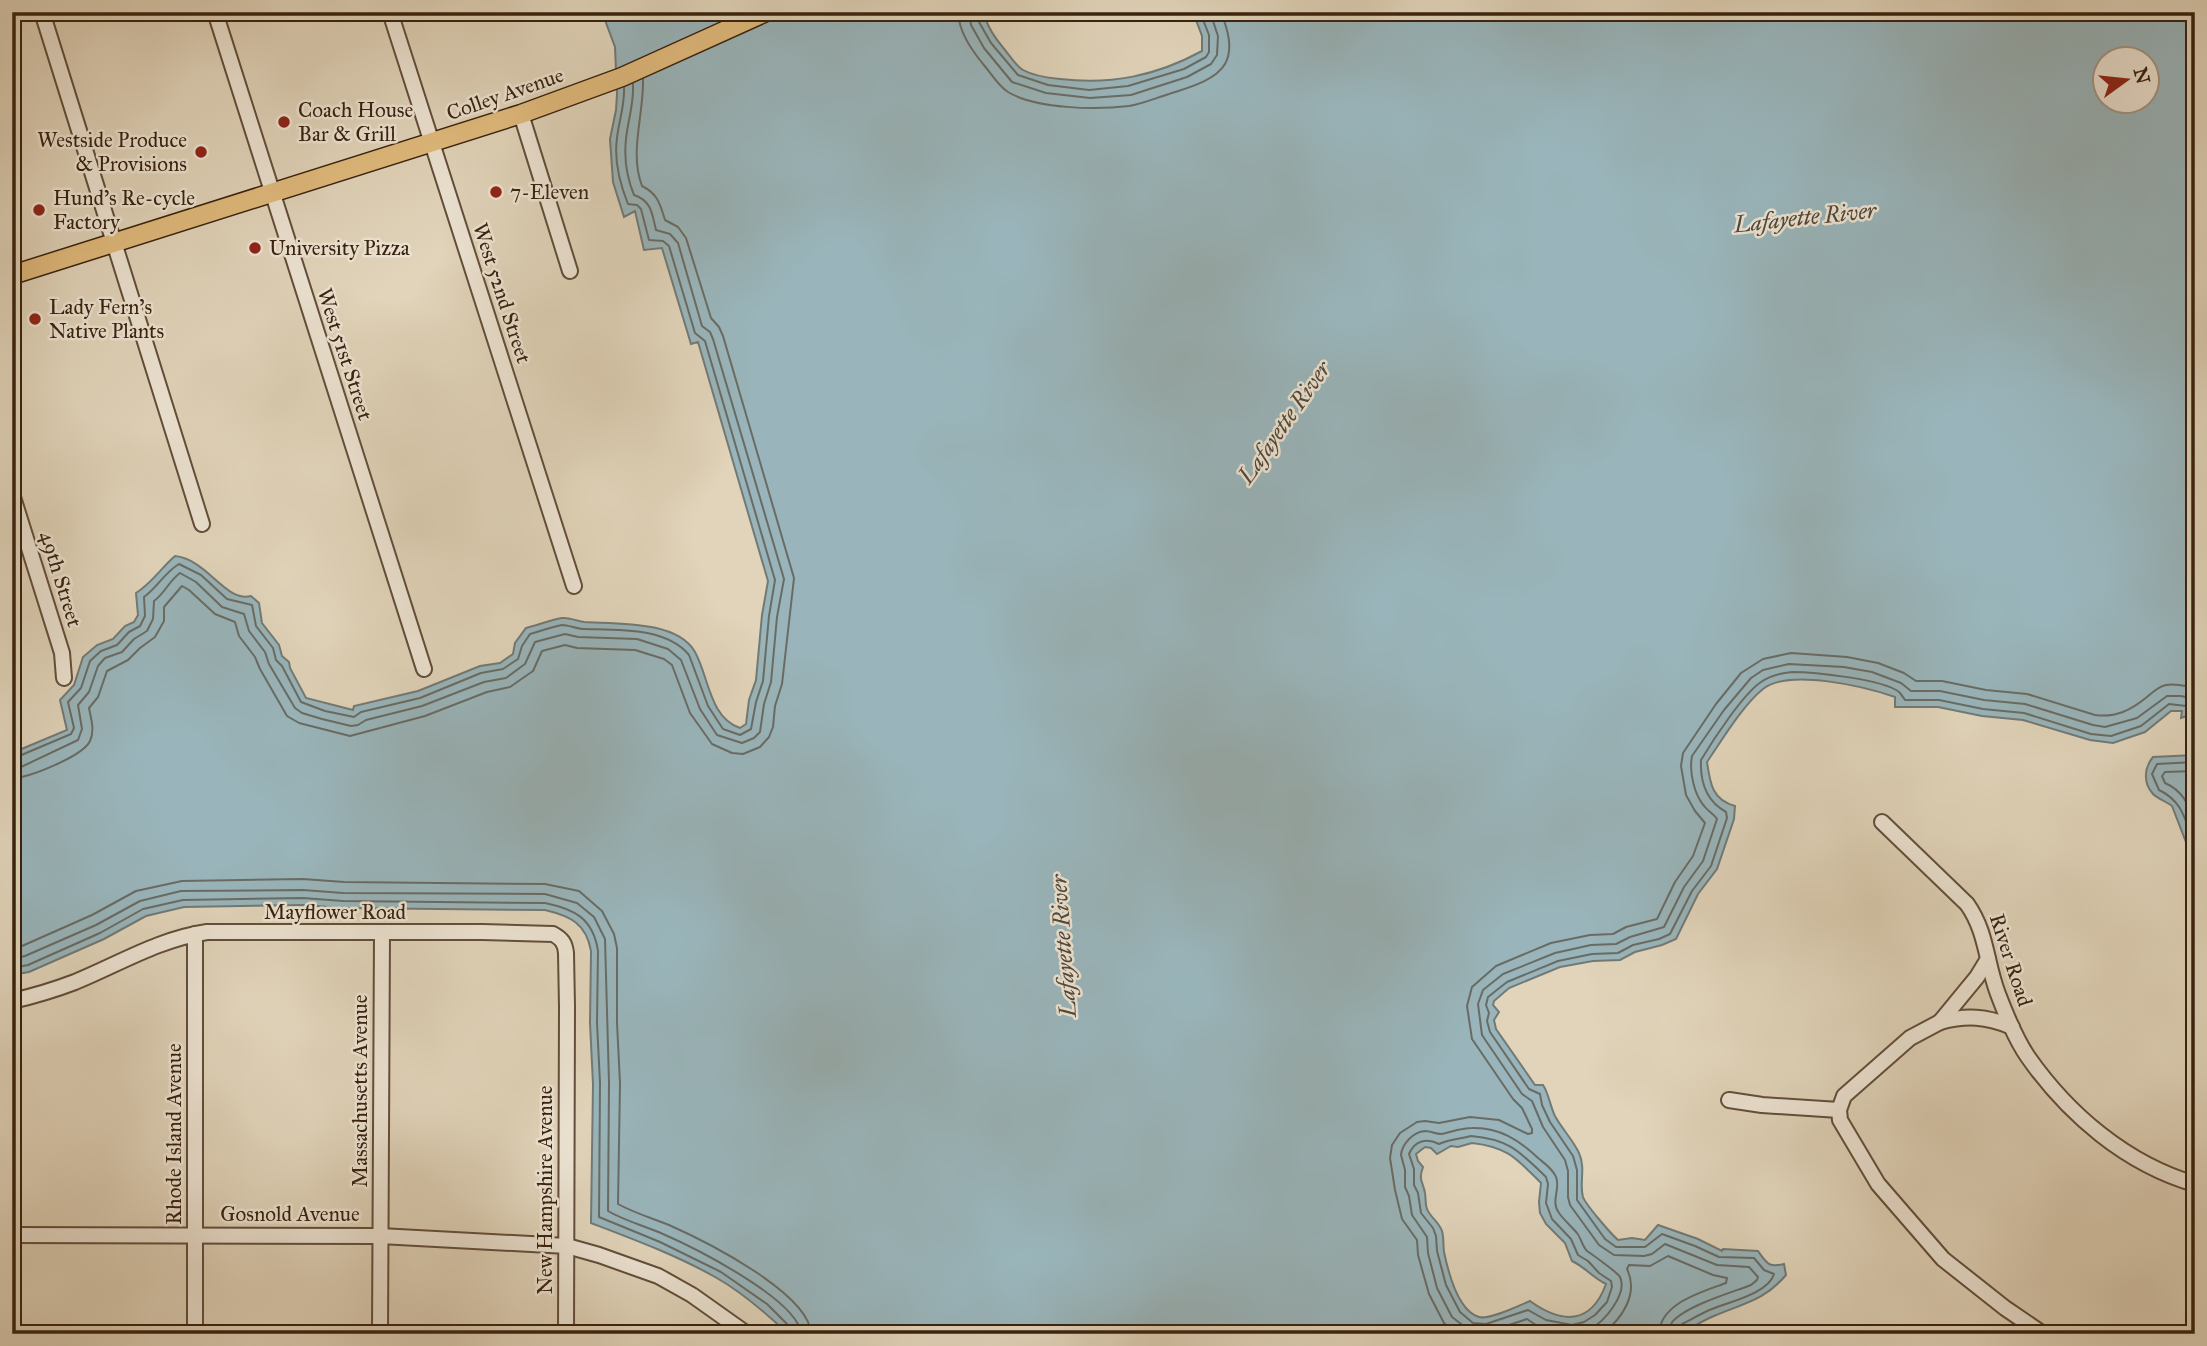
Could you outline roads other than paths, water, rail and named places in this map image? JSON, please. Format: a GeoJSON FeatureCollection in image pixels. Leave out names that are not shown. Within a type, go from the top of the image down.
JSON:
{"type":"FeatureCollection","features":[{"type":"Feature","properties":{"kind":"main road","name":"Colley Avenue"},"geometry":{"type":"LineString","coordinates":[[12,275],[521,114],[622,77],[766,12]]}},
{"type":"Feature","properties":{"kind":"street"},"geometry":{"type":"LineString","coordinates":[[43,12],[202,524]]}},
{"type":"Feature","properties":{"kind":"street","name":"West 51st Street"},"geometry":{"type":"LineString","coordinates":[[215,12],[424,669]]}},
{"type":"Feature","properties":{"kind":"street","name":"West 52nd Street"},"geometry":{"type":"LineString","coordinates":[[390,12],[574,586]]}},
{"type":"Feature","properties":{"kind":"street"},"geometry":{"type":"LineString","coordinates":[[521,114],[570,271]]}},
{"type":"Feature","properties":{"kind":"street","name":"49th Street"},"geometry":{"type":"LineString","coordinates":[[12,495],[62,653],[64,678]]}},
{"type":"Feature","properties":{"kind":"street","name":"River Road"},"geometry":{"type":"LineString","coordinates":[[1882,822],[1967,904],[1977,917],[1997,991],[2012,1027],[2027,1055],[2076,1114],[2139,1161],[2195,1184]]}},
{"type":"Feature","properties":{"kind":"street","name":"Massachusetts Avenue"},"geometry":{"type":"LineString","coordinates":[[380,1334],[382,933]]}},
{"type":"Feature","properties":{"kind":"street","name":"Mayflower Road"},"geometry":{"type":"LineString","coordinates":[[12,1001],[36,996],[75,982],[155,945],[195,934],[553,934],[565,945],[567,1046]]}},
{"type":"Feature","properties":{"kind":"street","name":"Rhode Island Avenue"},"geometry":{"type":"LineString","coordinates":[[195,934],[195,1334]]}},
{"type":"Feature","properties":{"kind":"street"},"geometry":{"type":"LineString","coordinates":[[1940,1022],[1988,959]]}},
{"type":"Feature","properties":{"kind":"street"},"geometry":{"type":"LineString","coordinates":[[2012,1027],[1997,1020],[1967,1017],[1940,1022],[1910,1038],[1844,1096],[1839,1110],[1840,1120],[1878,1184],[1923,1238],[1943,1259],[2043,1334]]}},
{"type":"Feature","properties":{"kind":"street","name":"New Hampshire Avenue"},"geometry":{"type":"LineString","coordinates":[[566,1334],[567,1046]]}},
{"type":"Feature","properties":{"kind":"street"},"geometry":{"type":"LineString","coordinates":[[1729,1100],[1839,1110]]}},
{"type":"Feature","properties":{"kind":"street","name":"Gosnold Avenue"},"geometry":{"type":"LineString","coordinates":[[12,1235],[380,1236],[567,1246]]}},
{"type":"Feature","properties":{"kind":"street"},"geometry":{"type":"LineString","coordinates":[[567,1246],[658,1276],[747,1334]]}},
{"type":"Feature","properties":{"kind":"water","name":"Lafayette River"},"geometry":{"type":"Polygon","coordinates":[[[602,12],[984,12],[995,37],[1023,70],[1051,78],[1097,81],[1133,77],[1168,67],[1202,51],[1202,36],[1193,12],[2195,12],[2195,713],[2181,718],[2182,711],[2171,711],[2145,732],[2113,743],[2090,740],[2023,720],[1982,716],[1938,707],[1895,707],[1895,697],[1828,681],[1791,680],[1775,683],[1763,689],[1748,704],[1707,762],[1711,784],[1717,795],[1721,800],[1735,806],[1734,819],[1717,869],[1698,894],[1676,939],[1635,952],[1620,960],[1593,961],[1560,967],[1509,988],[1494,1001],[1493,1005],[1499,1012],[1494,1020],[1496,1029],[1535,1085],[1543,1085],[1555,1116],[1579,1153],[1583,1197],[1618,1240],[1645,1240],[1658,1225],[1722,1251],[1758,1251],[1768,1264],[1784,1264],[1786,1275],[1770,1291],[1679,1334],[788,1334],[753,1303],[715,1277],[670,1254],[591,1223],[591,951],[581,927],[569,918],[545,910],[343,908],[303,905],[184,907],[146,916],[104,939],[29,972],[12,975],[12,753],[67,730],[60,700],[74,685],[83,657],[97,645],[113,639],[125,626],[134,622],[138,615],[136,593],[175,556],[197,564],[233,593],[251,596],[259,603],[262,623],[279,645],[282,656],[289,662],[306,698],[353,710],[354,706],[418,691],[480,666],[500,663],[513,654],[515,643],[526,628],[565,618],[644,626],[674,634],[695,652],[711,695],[722,715],[740,728],[746,724],[749,700],[756,680],[768,581],[698,342],[691,344],[662,248],[644,250],[635,211],[624,217],[613,182],[610,139],[617,94],[615,47],[602,12]],[[1472,1143],[1451,1146],[1437,1154],[1431,1148],[1425,1147],[1416,1154],[1423,1167],[1421,1178],[1426,1207],[1442,1231],[1448,1269],[1460,1299],[1465,1307],[1479,1317],[1497,1315],[1530,1301],[1542,1309],[1564,1317],[1584,1313],[1600,1297],[1606,1284],[1572,1261],[1565,1243],[1546,1224],[1540,1213],[1541,1183],[1511,1156],[1472,1143]]]}},
{"type":"Feature","properties":{"kind":"water"},"geometry":{"type":"Polygon","coordinates":[[[2195,755],[2195,857],[2191,855],[2172,806],[2153,794],[2146,776],[2153,757],[2195,755]]]}},
{"type":"Feature","properties":{"kind":"place","name":"Coach House Bar & Grill"},"geometry":{"type":"Point","coordinates":[284,122]}},
{"type":"Feature","properties":{"kind":"place","name":"Westside Produce & Provisions"},"geometry":{"type":"Point","coordinates":[201,152]}},
{"type":"Feature","properties":{"kind":"place","name":"7-Eleven"},"geometry":{"type":"Point","coordinates":[496,192]}},
{"type":"Feature","properties":{"kind":"place","name":"Hund's Re-cycle Factory"},"geometry":{"type":"Point","coordinates":[39,210]}},
{"type":"Feature","properties":{"kind":"place","name":"University Pizza"},"geometry":{"type":"Point","coordinates":[255,248]}},
{"type":"Feature","properties":{"kind":"place","name":"Lady Fern's Native Plants"},"geometry":{"type":"Point","coordinates":[35,319]}}]}
